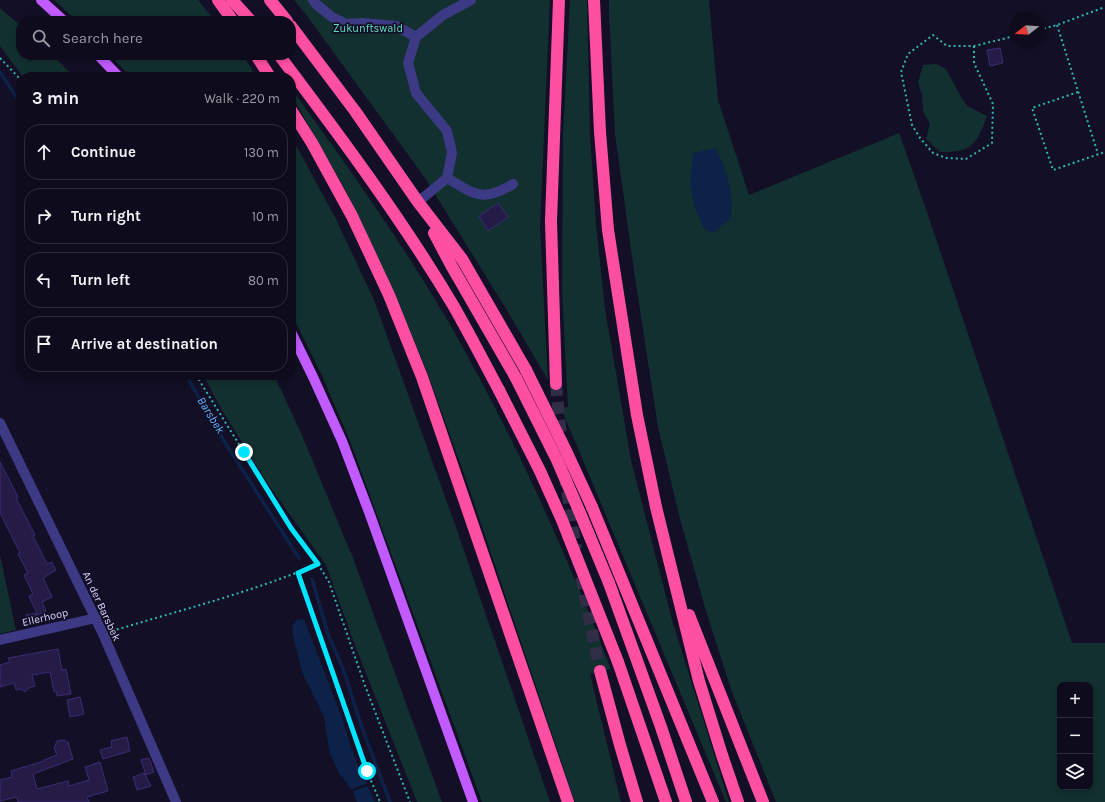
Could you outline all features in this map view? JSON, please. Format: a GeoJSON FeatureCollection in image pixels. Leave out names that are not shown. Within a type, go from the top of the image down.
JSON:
{"type":"FeatureCollection","features":[{"type":"Feature","properties":{"kind":"highway"},"geometry":{"type":"LineString","coordinates":[[218,0],[229,16]]}},
{"type":"Feature","properties":{"kind":"highway"},"geometry":{"type":"LineString","coordinates":[[232,0],[246,16]]}},
{"type":"Feature","properties":{"kind":"highway"},"geometry":{"type":"LineString","coordinates":[[270,0],[283,16]]}},
{"type":"Feature","properties":{"kind":"highway"},"geometry":{"type":"LineString","coordinates":[[556,384],[551,221],[559,0]]}},
{"type":"Feature","properties":{"kind":"highway"},"geometry":{"type":"LineString","coordinates":[[594,0],[600,132],[609,237],[637,415],[656,507],[699,681],[738,802]]}},
{"type":"Feature","properties":{"kind":"highway"},"geometry":{"type":"LineString","coordinates":[[296,33],[355,111],[418,202],[462,259],[521,374],[567,453],[592,507],[713,802]]}},
{"type":"Feature","properties":{"kind":"highway"},"geometry":{"type":"LineString","coordinates":[[259,60],[267,72]]}},
{"type":"Feature","properties":{"kind":"highway"},"geometry":{"type":"LineString","coordinates":[[283,60],[292,72]]}},
{"type":"Feature","properties":{"kind":"highway"},"geometry":{"type":"LineString","coordinates":[[296,77],[349,147],[397,217],[453,305],[500,390],[540,471],[562,520],[618,662],[666,802]]}},
{"type":"Feature","properties":{"kind":"highway"},"geometry":{"type":"LineString","coordinates":[[296,118],[312,143],[352,216],[389,295],[419,370],[568,802]]}},
{"type":"Feature","properties":{"kind":"highway"},"geometry":{"type":"LineString","coordinates":[[521,374],[609,583],[661,727],[686,802]]}},
{"type":"Feature","properties":{"kind":"highway"},"geometry":{"type":"LineString","coordinates":[[672,572],[763,802]]}},
{"type":"Feature","properties":{"kind":"highway"},"geometry":{"type":"LineString","coordinates":[[600,672],[637,802]]}},
{"type":"Feature","properties":{"kind":"highway"},"geometry":{"type":"LineString","coordinates":[[620,745],[633,802]]}},
{"type":"Feature","properties":{"kind":"main road"},"geometry":{"type":"LineString","coordinates":[[41,0],[59,16]]}},
{"type":"Feature","properties":{"kind":"main road"},"geometry":{"type":"LineString","coordinates":[[103,60],[114,72]]}},
{"type":"Feature","properties":{"kind":"main road"},"geometry":{"type":"LineString","coordinates":[[296,343],[338,434],[369,512],[473,802]]}},
{"type":"Feature","properties":{"kind":"street"},"geometry":{"type":"LineString","coordinates":[[313,0],[332,17],[346,24],[362,23],[396,26],[416,37]]}},
{"type":"Feature","properties":{"kind":"street"},"geometry":{"type":"LineString","coordinates":[[418,202],[447,178],[452,153],[447,130],[416,92],[408,63],[416,37],[443,15],[471,0]]}},
{"type":"Feature","properties":{"kind":"street"},"geometry":{"type":"LineString","coordinates":[[447,178],[470,192],[485,196],[500,192],[513,184]]}},
{"type":"Feature","properties":{"kind":"street","name":"An der Barsbek"},"geometry":{"type":"LineString","coordinates":[[0,423],[96,618],[176,802]]}},
{"type":"Feature","properties":{"kind":"street","name":"Ellerhoop"},"geometry":{"type":"LineString","coordinates":[[0,640],[96,618]]}},
{"type":"Feature","properties":{"kind":"path"},"geometry":{"type":"LineString","coordinates":[[1045,28],[1104,8],[1105,12]]}},
{"type":"Feature","properties":{"kind":"path"},"geometry":{"type":"LineString","coordinates":[[1057,25],[1098,154]]}},
{"type":"Feature","properties":{"kind":"path"},"geometry":{"type":"LineString","coordinates":[[974,46],[974,63],[993,104],[992,143],[966,158],[946,158],[933,153],[920,138],[912,125],[901,72],[908,54],[933,35],[947,46],[974,46],[1009,37]]}},
{"type":"Feature","properties":{"kind":"path"},"geometry":{"type":"LineString","coordinates":[[0,58],[16,75]]}},
{"type":"Feature","properties":{"kind":"path"},"geometry":{"type":"LineString","coordinates":[[1078,92],[1032,108],[1053,170],[1105,152]]}},
{"type":"Feature","properties":{"kind":"path"},"geometry":{"type":"LineString","coordinates":[[199,380],[291,528],[318,564],[329,582],[364,684],[410,802]]}},
{"type":"Feature","properties":{"kind":"path"},"geometry":{"type":"LineString","coordinates":[[103,634],[235,594],[298,573],[318,564]]}},
{"type":"Feature","properties":{"kind":"path"},"geometry":{"type":"LineString","coordinates":[[298,573],[343,705],[380,802]]}},
{"type":"Feature","properties":{"kind":"green space"},"geometry":{"type":"Polygon","coordinates":[[[54,0],[198,0],[211,16],[72,16],[54,0]]]}},
{"type":"Feature","properties":{"kind":"green space","name":"Zukunftswald"},"geometry":{"type":"Polygon","coordinates":[[[294,0],[550,0],[540,227],[548,380],[508,312],[425,178],[294,0]]]}},
{"type":"Feature","properties":{"kind":"green space"},"geometry":{"type":"Polygon","coordinates":[[[570,0],[587,0],[590,134],[596,224],[605,309],[631,460],[672,620],[729,802],[726,802],[561,408],[568,407],[562,291],[563,135],[570,0]]]}},
{"type":"Feature","properties":{"kind":"green space"},"geometry":{"type":"Polygon","coordinates":[[[609,0],[709,0],[718,100],[749,195],[899,133],[1072,643],[1105,643],[1105,802],[776,802],[731,689],[706,611],[680,519],[658,427],[615,134],[609,0]]]}},
{"type":"Feature","properties":{"kind":"green space"},"geometry":{"type":"Polygon","coordinates":[[[0,8],[16,22],[16,60],[57,60],[70,72],[19,72],[0,46],[0,8]]]}},
{"type":"Feature","properties":{"kind":"green space"},"geometry":{"type":"Polygon","coordinates":[[[115,60],[246,60],[253,72],[126,72],[115,60]]]}},
{"type":"Feature","properties":{"kind":"green space"},"geometry":{"type":"Polygon","coordinates":[[[936,64],[946,69],[967,106],[987,116],[980,134],[972,145],[959,151],[940,152],[926,139],[930,124],[923,111],[922,95],[918,82],[923,65],[936,64]]]}},
{"type":"Feature","properties":{"kind":"green space"},"geometry":{"type":"Polygon","coordinates":[[[296,95],[337,152],[416,268],[475,369],[538,496],[576,582],[611,669],[590,674],[621,802],[575,802],[470,491],[428,374],[396,297],[346,191],[296,103],[296,95]]]}},
{"type":"Feature","properties":{"kind":"green space"},"geometry":{"type":"Polygon","coordinates":[[[296,145],[336,219],[374,300],[458,533],[550,802],[482,802],[350,441],[322,376],[296,323],[296,145]]]}},
{"type":"Feature","properties":{"kind":"green space"},"geometry":{"type":"Polygon","coordinates":[[[206,380],[276,380],[301,433],[353,558],[442,802],[417,802],[356,648],[326,565],[268,484],[222,410],[206,380]]]}},
{"type":"Feature","properties":{"kind":"green space"},"geometry":{"type":"Polygon","coordinates":[[[0,555],[16,630],[0,634],[0,555]]]}},
{"type":"Feature","properties":{"kind":"water"},"geometry":{"type":"Polygon","coordinates":[[[716,148],[729,183],[732,209],[731,218],[714,233],[704,229],[695,208],[690,184],[693,153],[716,148]]]}},
{"type":"Feature","properties":{"kind":"water"},"geometry":{"type":"Polygon","coordinates":[[[304,619],[342,718],[360,771],[364,775],[367,784],[351,789],[339,773],[329,751],[324,717],[302,672],[294,639],[292,627],[296,620],[304,619]]]}},
{"type":"Feature","properties":{"kind":"water"},"geometry":{"type":"Polygon","coordinates":[[[368,786],[375,802],[357,802],[353,791],[368,786]]]}},
{"type":"Feature","properties":{"kind":"building"},"geometry":{"type":"Polygon","coordinates":[[[1000,48],[1003,63],[990,66],[987,50],[1000,48]]]}},
{"type":"Feature","properties":{"kind":"building"},"geometry":{"type":"Polygon","coordinates":[[[498,203],[508,217],[488,231],[479,216],[498,203]]]}},
{"type":"Feature","properties":{"kind":"building"},"geometry":{"type":"Polygon","coordinates":[[[0,462],[18,497],[16,498],[35,535],[33,536],[47,564],[52,562],[56,570],[43,578],[52,597],[42,602],[46,611],[38,615],[29,596],[33,594],[24,575],[28,573],[18,554],[20,553],[0,513],[0,462]]]}},
{"type":"Feature","properties":{"kind":"building"},"geometry":{"type":"Polygon","coordinates":[[[36,613],[38,621],[28,623],[26,615],[36,613]]]}},
{"type":"Feature","properties":{"kind":"building"},"geometry":{"type":"Polygon","coordinates":[[[58,649],[62,670],[66,669],[71,694],[57,696],[56,691],[54,692],[50,672],[32,675],[35,686],[29,688],[25,692],[21,689],[16,690],[14,683],[0,687],[0,665],[10,662],[8,658],[58,649]]]}},
{"type":"Feature","properties":{"kind":"building"},"geometry":{"type":"Polygon","coordinates":[[[80,697],[84,714],[70,717],[67,700],[80,697]]]}},
{"type":"Feature","properties":{"kind":"building"},"geometry":{"type":"Polygon","coordinates":[[[127,737],[130,751],[103,759],[100,750],[112,747],[111,741],[127,737]]]}},
{"type":"Feature","properties":{"kind":"building"},"geometry":{"type":"Polygon","coordinates":[[[63,740],[68,742],[73,759],[33,774],[37,789],[68,781],[69,786],[89,780],[85,767],[100,762],[108,791],[87,797],[89,802],[18,802],[17,797],[0,801],[0,780],[12,777],[11,771],[44,761],[57,755],[54,748],[57,741],[63,740]]]}},
{"type":"Feature","properties":{"kind":"building"},"geometry":{"type":"Polygon","coordinates":[[[149,758],[154,772],[146,775],[141,760],[149,758]]]}},
{"type":"Feature","properties":{"kind":"building"},"geometry":{"type":"Polygon","coordinates":[[[144,773],[151,786],[137,790],[133,777],[144,773]]]}},
{"type":"Feature","properties":{"kind":"waterway","name":"Barsbek"},"geometry":{"type":"LineString","coordinates":[[0,72],[16,96]]}},
{"type":"Feature","properties":{"kind":"waterway","name":"Barsbek"},"geometry":{"type":"LineString","coordinates":[[189,380],[224,441],[299,558]]}},
{"type":"Feature","properties":{"kind":"waterway","name":"Barsbek"},"geometry":{"type":"LineString","coordinates":[[312,579],[327,631],[345,674],[361,725],[390,802]]}},
{"type":"Feature","properties":{"kind":"tunnel"},"geometry":{"type":"LineString","coordinates":[[556,384],[564,470],[576,549]]}},
{"type":"Feature","properties":{"kind":"tunnel"},"geometry":{"type":"LineString","coordinates":[[581,577],[600,671]]}},
{"type":"Feature","properties":{"kind":"route"},"geometry":{"type":"LineString","coordinates":[[244,452],[291,528],[318,564],[298,573],[335,683],[367,771]]}}]}
